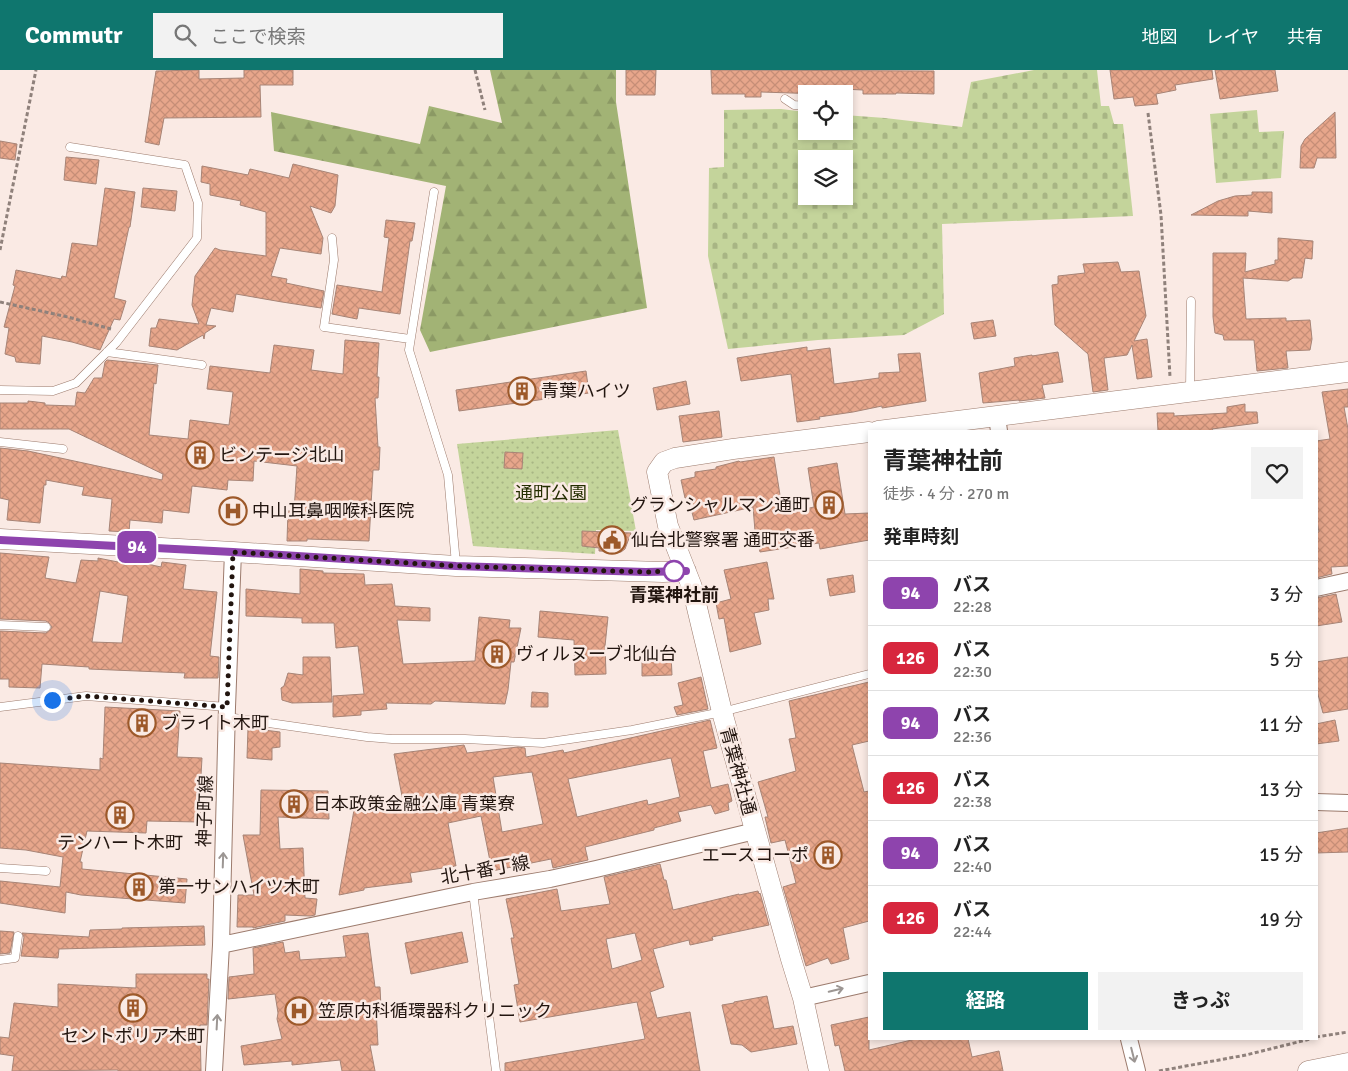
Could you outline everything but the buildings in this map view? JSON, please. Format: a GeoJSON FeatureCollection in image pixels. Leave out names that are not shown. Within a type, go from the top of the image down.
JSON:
{"type":"FeatureCollection","features":[{"type":"Feature","properties":{"kind":"street"},"geometry":{"type":"LineString","coordinates":[[895,430],[998,424],[1180,393],[1348,372]]}},
{"type":"Feature","properties":{"kind":"street","name":"青葉神社通"},"geometry":{"type":"LineString","coordinates":[[819,1071],[803,998],[790,960],[722,712],[692,587],[668,526],[657,472],[664,462],[675,458],[868,432]]}},
{"type":"Feature","properties":{"kind":"street"},"geometry":{"type":"LineString","coordinates":[[0,540],[456,566],[646,572],[686,571]]}},
{"type":"Feature","properties":{"kind":"street","name":"神子町線"},"geometry":{"type":"LineString","coordinates":[[214,1071],[221,945],[233,552]]}},
{"type":"Feature","properties":{"kind":"street"},"geometry":{"type":"LineString","coordinates":[[1318,588],[1348,581]]}},
{"type":"Feature","properties":{"kind":"street"},"geometry":{"type":"LineString","coordinates":[[1318,802],[1348,804]]}},
{"type":"Feature","properties":{"kind":"street","name":"北十番丁線"},"geometry":{"type":"LineString","coordinates":[[221,945],[473,892],[596,870],[755,831]]}},
{"type":"Feature","properties":{"kind":"street"},"geometry":{"type":"LineString","coordinates":[[803,998],[868,983]]}},
{"type":"Feature","properties":{"kind":"street"},"geometry":{"type":"LineString","coordinates":[[1129,1040],[1137,1071]]}},
{"type":"Feature","properties":{"kind":"street"},"geometry":{"type":"LineString","coordinates":[[1308,1071],[1348,1064]]}},
{"type":"Feature","properties":{"kind":"lane"},"geometry":{"type":"LineString","coordinates":[[785,99],[798,105]]}},
{"type":"Feature","properties":{"kind":"lane"},"geometry":{"type":"LineString","coordinates":[[0,390],[52,391],[76,383],[122,335],[197,238],[198,203],[185,164],[70,147]]}},
{"type":"Feature","properties":{"kind":"lane"},"geometry":{"type":"LineString","coordinates":[[434,192],[409,350],[448,475],[456,566]]}},
{"type":"Feature","properties":{"kind":"lane"},"geometry":{"type":"LineString","coordinates":[[332,238],[334,260],[324,327],[410,339]]}},
{"type":"Feature","properties":{"kind":"lane"},"geometry":{"type":"LineString","coordinates":[[1180,393],[1190,302]]}},
{"type":"Feature","properties":{"kind":"lane"},"geometry":{"type":"LineString","coordinates":[[107,352],[202,364]]}},
{"type":"Feature","properties":{"kind":"lane"},"geometry":{"type":"LineString","coordinates":[[0,442],[63,449]]}},
{"type":"Feature","properties":{"kind":"lane"},"geometry":{"type":"LineString","coordinates":[[0,625],[46,627]]}},
{"type":"Feature","properties":{"kind":"lane"},"geometry":{"type":"LineString","coordinates":[[0,707],[86,696],[227,712],[367,737],[465,738],[543,743],[632,730],[722,712],[868,674]]}},
{"type":"Feature","properties":{"kind":"lane"},"geometry":{"type":"LineString","coordinates":[[0,868],[46,871]]}},
{"type":"Feature","properties":{"kind":"lane"},"geometry":{"type":"LineString","coordinates":[[473,892],[496,1071]]}},
{"type":"Feature","properties":{"kind":"lane"},"geometry":{"type":"LineString","coordinates":[[0,960],[15,958],[18,936]]}},
{"type":"Feature","properties":{"kind":"path"},"geometry":{"type":"LineString","coordinates":[[0,250],[36,70]]}},
{"type":"Feature","properties":{"kind":"path"},"geometry":{"type":"LineString","coordinates":[[475,70],[485,110]]}},
{"type":"Feature","properties":{"kind":"path"},"geometry":{"type":"LineString","coordinates":[[1148,113],[1180,393]]}},
{"type":"Feature","properties":{"kind":"path"},"geometry":{"type":"LineString","coordinates":[[0,302],[108,327],[122,335]]}},
{"type":"Feature","properties":{"kind":"path"},"geometry":{"type":"LineString","coordinates":[[1318,1037],[1348,1032]]}},
{"type":"Feature","properties":{"kind":"path"},"geometry":{"type":"LineString","coordinates":[[1159,1071],[1306,1040]]}},
{"type":"Feature","properties":{"kind":"green space"},"geometry":{"type":"Polygon","coordinates":[[[490,70],[616,70],[616,102],[647,308],[430,352],[420,330],[446,186],[274,151],[271,112],[420,144],[429,106],[502,123],[490,70]]]}},
{"type":"Feature","properties":{"kind":"green space"},"geometry":{"type":"Polygon","coordinates":[[[1034,70],[1097,70],[1101,106],[1109,106],[1114,124],[1123,124],[1133,216],[942,224],[944,314],[904,335],[818,340],[728,349],[708,256],[709,168],[724,167],[724,110],[781,109],[798,111],[798,140],[853,140],[853,116],[962,127],[971,82],[1034,70]]]}},
{"type":"Feature","properties":{"kind":"green space"},"geometry":{"type":"Polygon","coordinates":[[[1257,110],[1259,132],[1284,131],[1281,178],[1216,183],[1210,114],[1257,110]]]}},
{"type":"Feature","properties":{"kind":"green space","name":"通町公園"},"geometry":{"type":"Polygon","coordinates":[[[618,430],[636,531],[596,530],[595,554],[473,546],[457,444],[618,430]]]}},
{"type":"Feature","properties":{"kind":"bus line","name":"94"},"geometry":{"type":"LineString","coordinates":[[0,540],[456,566],[545,570],[686,571]]}},
{"type":"Feature","properties":{"kind":"place","name":"青葉ハイツ"},"geometry":{"type":"Point","coordinates":[522,391]}},
{"type":"Feature","properties":{"kind":"place","name":"ビンテージ北山"},"geometry":{"type":"Point","coordinates":[200,455]}},
{"type":"Feature","properties":{"kind":"place","name":"グランシャルマン通町"},"geometry":{"type":"Point","coordinates":[829,505]}},
{"type":"Feature","properties":{"kind":"place","name":"中山耳鼻咽喉科医院"},"geometry":{"type":"Point","coordinates":[233,511]}},
{"type":"Feature","properties":{"kind":"place","name":"仙台北警察署 通町交番"},"geometry":{"type":"Point","coordinates":[612,540]}},
{"type":"Feature","properties":{"kind":"place","name":"青葉神社前"},"geometry":{"type":"Point","coordinates":[674,571]}},
{"type":"Feature","properties":{"kind":"place","name":"ヴィルヌーブ北仙台"},"geometry":{"type":"Point","coordinates":[497,654]}},
{"type":"Feature","properties":{"kind":"place","name":"ブライト木町"},"geometry":{"type":"Point","coordinates":[142,723]}},
{"type":"Feature","properties":{"kind":"place","name":"日本政策金融公庫 青葉寮"},"geometry":{"type":"Point","coordinates":[294,804]}},
{"type":"Feature","properties":{"kind":"place","name":"テンハート木町"},"geometry":{"type":"Point","coordinates":[120,815]}},
{"type":"Feature","properties":{"kind":"place","name":"エースコーポ"},"geometry":{"type":"Point","coordinates":[828,855]}},
{"type":"Feature","properties":{"kind":"place","name":"第一サンハイツ木町"},"geometry":{"type":"Point","coordinates":[139,887]}},
{"type":"Feature","properties":{"kind":"place","name":"セントポリア木町"},"geometry":{"type":"Point","coordinates":[133,1008]}},
{"type":"Feature","properties":{"kind":"place","name":"笠原内科循環器科クリニック"},"geometry":{"type":"Point","coordinates":[299,1011]}},
{"type":"Feature","properties":{"kind":"route"},"geometry":{"type":"LineString","coordinates":[[52,700],[86,696],[227,707],[233,552],[370,562],[545,570],[674,571]]}}]}
